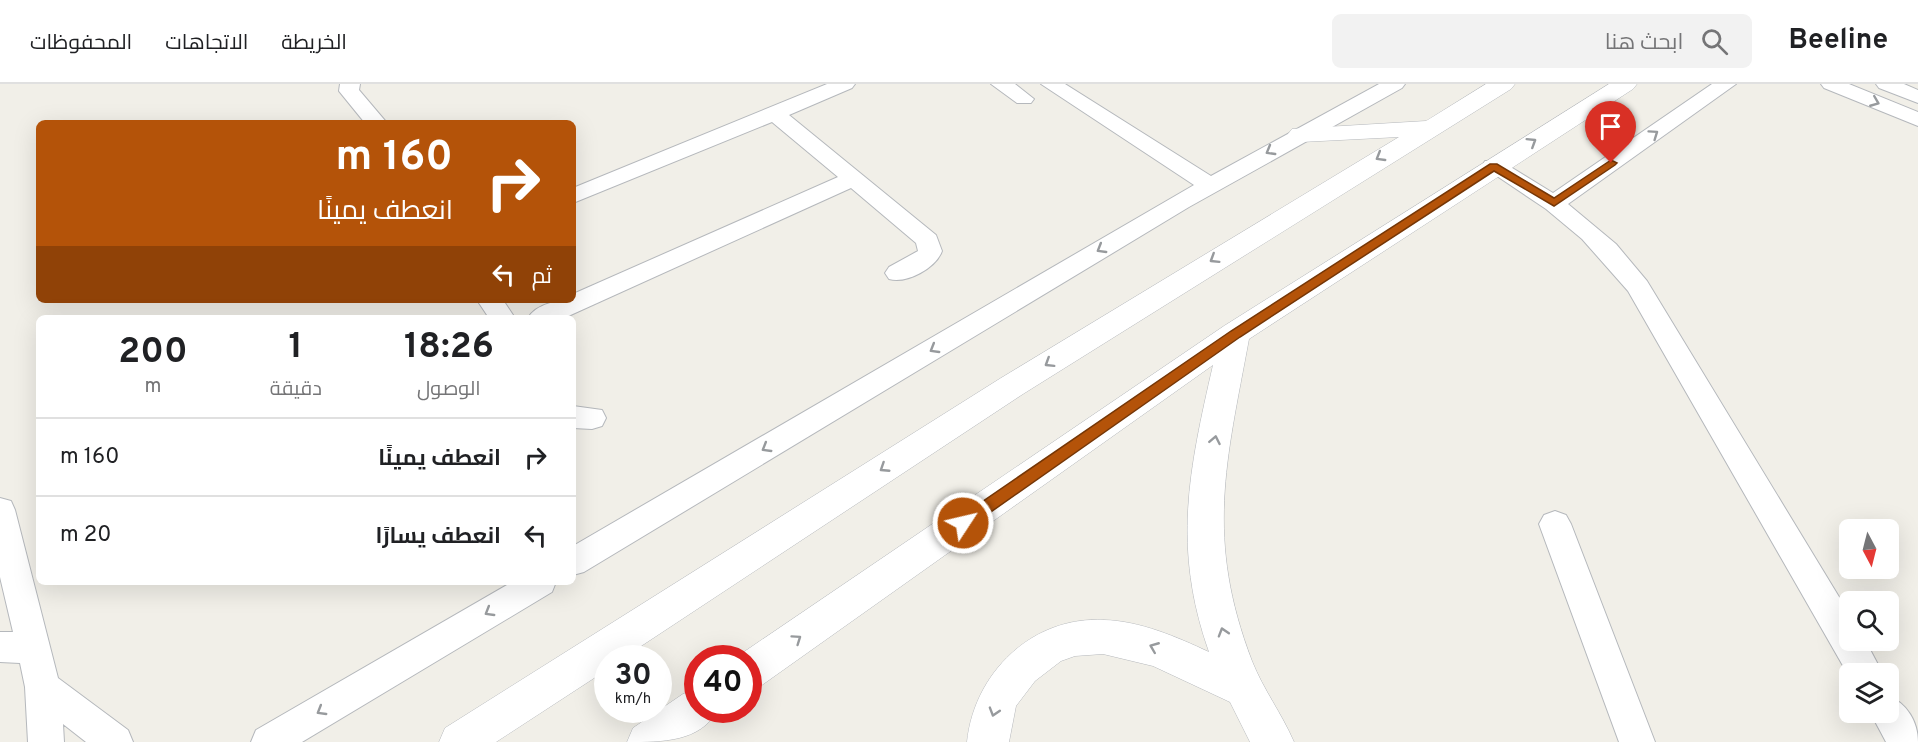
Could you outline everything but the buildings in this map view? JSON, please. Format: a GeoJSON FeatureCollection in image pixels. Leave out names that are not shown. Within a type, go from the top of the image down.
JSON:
{"type":"FeatureCollection","features":[{"type":"Feature","properties":{"kind":"street"},"geometry":{"type":"LineString","coordinates":[[350,84],[349,92],[373,120]]}},
{"type":"Feature","properties":{"kind":"street"},"geometry":{"type":"LineString","coordinates":[[576,195],[844,84]]}},
{"type":"Feature","properties":{"kind":"street"},"geometry":{"type":"LineString","coordinates":[[1001,84],[1024,99]]}},
{"type":"Feature","properties":{"kind":"street"},"geometry":{"type":"LineString","coordinates":[[1051,84],[1210,185]]}},
{"type":"Feature","properties":{"kind":"street"},"geometry":{"type":"LineString","coordinates":[[576,560],[1210,185],[1395,84]]}},
{"type":"Feature","properties":{"kind":"street"},"geometry":{"type":"LineString","coordinates":[[460,742],[1012,386],[1503,84]]}},
{"type":"Feature","properties":{"kind":"street"},"geometry":{"type":"LineString","coordinates":[[762,662],[1235,334],[1493,166],[1625,84]]}},
{"type":"Feature","properties":{"kind":"street"},"geometry":{"type":"LineString","coordinates":[[1554,202],[1726,84]]}},
{"type":"Feature","properties":{"kind":"street"},"geometry":{"type":"LineString","coordinates":[[1831,84],[1918,120]]}},
{"type":"Feature","properties":{"kind":"street"},"geometry":{"type":"LineString","coordinates":[[1886,84],[1918,97]]}},
{"type":"Feature","properties":{"kind":"street"},"geometry":{"type":"LineString","coordinates":[[774,113],[930,245],[928,256],[923,261],[898,273]]}},
{"type":"Feature","properties":{"kind":"street"},"geometry":{"type":"LineString","coordinates":[[1301,134],[1429,128]]}},
{"type":"Feature","properties":{"kind":"street"},"geometry":{"type":"LineString","coordinates":[[1493,166],[1554,202],[1602,242],[1638,287],[1860,663]]}},
{"type":"Feature","properties":{"kind":"street"},"geometry":{"type":"LineString","coordinates":[[576,302],[853,179]]}},
{"type":"Feature","properties":{"kind":"street"},"geometry":{"type":"LineString","coordinates":[[548,315],[575,303]]}},
{"type":"Feature","properties":{"kind":"street"},"geometry":{"type":"LineString","coordinates":[[1235,334],[1207,488],[1204,523],[1214,601],[1227,645],[1245,689],[1273,742]]}},
{"type":"Feature","properties":{"kind":"street"},"geometry":{"type":"LineString","coordinates":[[0,510],[16,648],[43,687],[115,742]]}},
{"type":"Feature","properties":{"kind":"street"},"geometry":{"type":"LineString","coordinates":[[1555,524],[1636,742]]}},
{"type":"Feature","properties":{"kind":"street"},"geometry":{"type":"LineString","coordinates":[[269,742],[535,585]]}},
{"type":"Feature","properties":{"kind":"street"},"geometry":{"type":"LineString","coordinates":[[988,742],[992,716],[1000,694],[1014,675],[1030,659],[1050,647],[1072,639],[1096,636],[1144,643],[1245,689]]}},
{"type":"Feature","properties":{"kind":"street"},"geometry":{"type":"LineString","coordinates":[[43,687],[46,742]]}},
{"type":"Feature","properties":{"kind":"street"},"geometry":{"type":"LineString","coordinates":[[648,742],[684,718]]}},
{"type":"Feature","properties":{"kind":"street"},"geometry":{"type":"LineString","coordinates":[[1895,723],[1906,742]]}},
{"type":"Feature","properties":{"kind":"route"},"geometry":{"type":"LineString","coordinates":[[963,523],[1235,334],[1493,166],[1554,202],[1611,163]]}}]}
